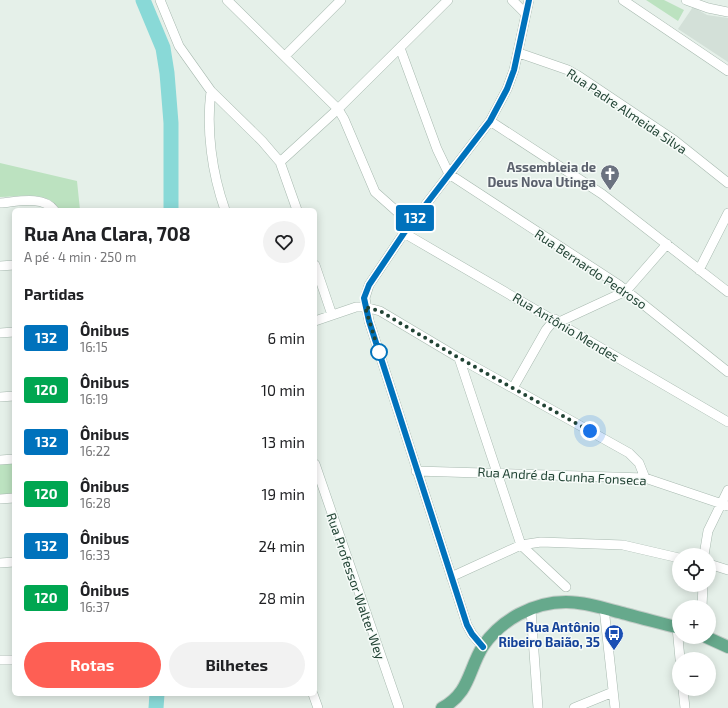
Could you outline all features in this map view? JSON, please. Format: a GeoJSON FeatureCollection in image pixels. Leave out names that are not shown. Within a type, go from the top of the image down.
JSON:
{"type":"FeatureCollection","features":[{"type":"Feature","properties":{"kind":"main road"},"geometry":{"type":"LineString","coordinates":[[442,708],[460,695],[483,647],[500,626],[512,617],[544,605],[565,602],[584,604],[672,626]]}},
{"type":"Feature","properties":{"kind":"main road"},"geometry":{"type":"LineString","coordinates":[[716,642],[728,647]]}},
{"type":"Feature","properties":{"kind":"street"},"geometry":{"type":"LineString","coordinates":[[160,0],[179,46],[211,91],[262,141],[280,162],[296,208]]}},
{"type":"Feature","properties":{"kind":"street"},"geometry":{"type":"LineString","coordinates":[[285,56],[341,0]]}},
{"type":"Feature","properties":{"kind":"street"},"geometry":{"type":"LineString","coordinates":[[280,162],[338,109],[448,0]]}},
{"type":"Feature","properties":{"kind":"street"},"geometry":{"type":"LineString","coordinates":[[512,0],[525,13]]}},
{"type":"Feature","properties":{"kind":"street"},"geometry":{"type":"LineString","coordinates":[[483,647],[472,634],[467,625],[416,471],[365,307],[364,298],[369,285],[404,233],[490,121],[507,89],[519,53],[525,13],[529,0]]}},
{"type":"Feature","properties":{"kind":"street"},"geometry":{"type":"LineString","coordinates":[[623,0],[728,70]]}},
{"type":"Feature","properties":{"kind":"street"},"geometry":{"type":"LineString","coordinates":[[686,0],[708,8],[728,12]]}},
{"type":"Feature","properties":{"kind":"street"},"geometry":{"type":"LineString","coordinates":[[230,1],[338,109],[344,118],[375,192],[411,224]]}},
{"type":"Feature","properties":{"kind":"street"},"geometry":{"type":"LineString","coordinates":[[400,48],[437,149],[449,174]]}},
{"type":"Feature","properties":{"kind":"street","name":"Rua Padre Almeida Silva"},"geometry":{"type":"LineString","coordinates":[[519,53],[568,70],[577,75],[674,140],[728,183]]}},
{"type":"Feature","properties":{"kind":"street"},"geometry":{"type":"LineString","coordinates":[[211,91],[209,107],[212,157],[218,192],[224,208]]}},
{"type":"Feature","properties":{"kind":"street"},"geometry":{"type":"LineString","coordinates":[[490,121],[602,194],[728,292]]}},
{"type":"Feature","properties":{"kind":"street","name":"Rua Bernardo Pedroso"},"geometry":{"type":"LineString","coordinates":[[449,174],[626,291],[728,372]]}},
{"type":"Feature","properties":{"kind":"street"},"geometry":{"type":"LineString","coordinates":[[0,203],[39,201],[48,204],[52,208]]}},
{"type":"Feature","properties":{"kind":"street"},"geometry":{"type":"LineString","coordinates":[[699,270],[728,213]]}},
{"type":"Feature","properties":{"kind":"street","name":"Rua Antônio Mendes"},"geometry":{"type":"LineString","coordinates":[[404,233],[728,422]]}},
{"type":"Feature","properties":{"kind":"street"},"geometry":{"type":"LineString","coordinates":[[513,388],[546,330],[557,321],[626,291],[667,244]]}},
{"type":"Feature","properties":{"kind":"street"},"geometry":{"type":"LineString","coordinates":[[0,266],[12,265]]}},
{"type":"Feature","properties":{"kind":"street"},"geometry":{"type":"LineString","coordinates":[[317,271],[332,315]]}},
{"type":"Feature","properties":{"kind":"street"},"geometry":{"type":"LineString","coordinates":[[317,320],[356,307],[365,307],[380,311],[459,358],[629,453],[639,463],[644,478]]}},
{"type":"Feature","properties":{"kind":"street"},"geometry":{"type":"LineString","coordinates":[[0,333],[12,332]]}},
{"type":"Feature","properties":{"kind":"street"},"geometry":{"type":"LineString","coordinates":[[459,358],[521,545],[566,587]]}},
{"type":"Feature","properties":{"kind":"street"},"geometry":{"type":"LineString","coordinates":[[0,397],[12,396]]}},
{"type":"Feature","properties":{"kind":"street"},"geometry":{"type":"LineString","coordinates":[[0,460],[12,459]]}},
{"type":"Feature","properties":{"kind":"street","name":"Rua Professor Walter Wey"},"geometry":{"type":"LineString","coordinates":[[317,470],[399,708]]}},
{"type":"Feature","properties":{"kind":"street","name":"Rua André da Cunha Fonseca"},"geometry":{"type":"LineString","coordinates":[[416,471],[498,472],[644,478],[725,505]]}},
{"type":"Feature","properties":{"kind":"street"},"geometry":{"type":"LineString","coordinates":[[705,548],[708,531],[725,505],[728,490]]}},
{"type":"Feature","properties":{"kind":"street"},"geometry":{"type":"LineString","coordinates":[[0,499],[12,498]]}},
{"type":"Feature","properties":{"kind":"street"},"geometry":{"type":"LineString","coordinates":[[451,577],[521,545],[541,542],[623,545],[672,556]]}},
{"type":"Feature","properties":{"kind":"street"},"geometry":{"type":"LineString","coordinates":[[0,562],[12,562]]}},
{"type":"Feature","properties":{"kind":"street"},"geometry":{"type":"LineString","coordinates":[[716,566],[728,570]]}},
{"type":"Feature","properties":{"kind":"street"},"geometry":{"type":"LineString","coordinates":[[604,608],[615,708]]}},
{"type":"Feature","properties":{"kind":"street"},"geometry":{"type":"LineString","coordinates":[[531,610],[538,708]]}},
{"type":"Feature","properties":{"kind":"street"},"geometry":{"type":"LineString","coordinates":[[0,660],[12,660]]}},
{"type":"Feature","properties":{"kind":"street"},"geometry":{"type":"LineString","coordinates":[[574,708],[613,692]]}},
{"type":"Feature","properties":{"kind":"street"},"geometry":{"type":"LineString","coordinates":[[314,696],[318,708]]}},
{"type":"Feature","properties":{"kind":"street"},"geometry":{"type":"LineString","coordinates":[[684,696],[685,708]]}},
{"type":"Feature","properties":{"kind":"shaded area"},"geometry":{"type":"Polygon","coordinates":[[[693,7],[707,15],[728,18],[728,62],[678,29],[693,7]]]}},
{"type":"Feature","properties":{"kind":"green space"},"geometry":{"type":"Polygon","coordinates":[[[646,0],[664,0],[684,10],[678,21],[646,0]]]}},
{"type":"Feature","properties":{"kind":"green space"},"geometry":{"type":"Polygon","coordinates":[[[0,163],[77,181],[80,208],[59,208],[55,203],[41,197],[0,197],[0,163]]]}},
{"type":"Feature","properties":{"kind":"green space"},"geometry":{"type":"Polygon","coordinates":[[[12,463],[12,494],[0,495],[0,464],[12,463]]]}},
{"type":"Feature","properties":{"kind":"waterway"},"geometry":{"type":"LineString","coordinates":[[143,0],[163,48],[167,73],[171,123],[171,208]]}},
{"type":"Feature","properties":{"kind":"waterway"},"geometry":{"type":"LineString","coordinates":[[156,708],[157,696]]}},
{"type":"Feature","properties":{"kind":"bus line","name":"132"},"geometry":{"type":"LineString","coordinates":[[483,647],[472,634],[467,625],[416,471],[369,321],[364,298],[369,285],[392,249],[434,192],[469,150],[490,121],[507,89],[514,70],[519,53],[525,13],[529,0]]}},
{"type":"Feature","properties":{"kind":"place","name":"Assembleia de Deus Nova Utinga"},"geometry":{"type":"Point","coordinates":[610,191]}},
{"type":"Feature","properties":{"kind":"place","name":"Rua Antônio Ribeiro Baião, 35"},"geometry":{"type":"Point","coordinates":[614,651]}},
{"type":"Feature","properties":{"kind":"route"},"geometry":{"type":"LineString","coordinates":[[379,352],[365,307],[380,311],[459,358],[590,431]]}}]}
